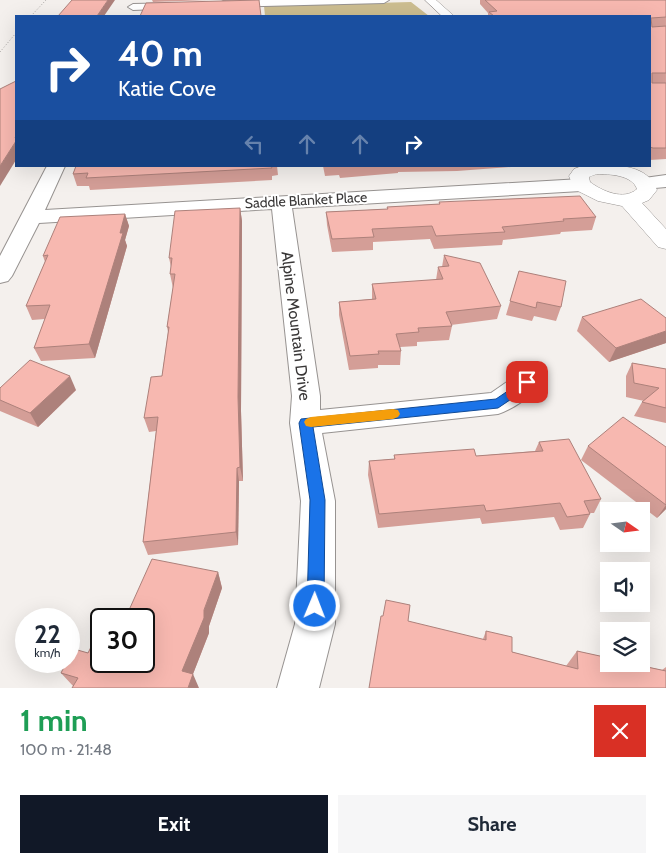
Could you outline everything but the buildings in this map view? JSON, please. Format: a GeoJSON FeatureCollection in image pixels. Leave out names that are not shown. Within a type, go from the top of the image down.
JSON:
{"type":"FeatureCollection","features":[{"type":"Feature","properties":{"kind":"street"},"geometry":{"type":"LineString","coordinates":[[209,5],[384,0]]}},
{"type":"Feature","properties":{"kind":"street"},"geometry":{"type":"LineString","coordinates":[[430,0],[447,15]]}},
{"type":"Feature","properties":{"kind":"street"},"geometry":{"type":"LineString","coordinates":[[132,8],[190,6]]}},
{"type":"Feature","properties":{"kind":"street"},"geometry":{"type":"LineString","coordinates":[[0,276],[32,217],[56,167]]}},
{"type":"Feature","properties":{"kind":"street"},"geometry":{"type":"LineString","coordinates":[[644,182],[646,187],[645,194],[627,200],[600,196],[581,185],[578,181],[581,173],[594,167],[622,171],[644,182],[666,181]]}},
{"type":"Feature","properties":{"kind":"street","name":"Saddle Blanket Place"},"geometry":{"type":"LineString","coordinates":[[32,217],[581,185]]}},
{"type":"Feature","properties":{"kind":"street"},"geometry":{"type":"LineString","coordinates":[[627,200],[666,242]]}},
{"type":"Feature","properties":{"kind":"street","name":"Alpine Mountain Drive"},"geometry":{"type":"LineString","coordinates":[[281,201],[306,396],[305,423],[318,500],[315,624],[298,688]]}},
{"type":"Feature","properties":{"kind":"street"},"geometry":{"type":"LineString","coordinates":[[305,423],[498,403],[527,382]]}},
{"type":"Feature","properties":{"kind":"path"},"geometry":{"type":"LineString","coordinates":[[32,15],[46,0]]}},
{"type":"Feature","properties":{"kind":"path"},"geometry":{"type":"LineString","coordinates":[[0,52],[15,34]]}},
{"type":"Feature","properties":{"kind":"shaded area"},"geometry":{"type":"Polygon","coordinates":[[[411,2],[428,15],[265,15],[264,6],[411,2]]]}},
{"type":"Feature","properties":{"kind":"slow traffic"},"geometry":{"type":"LineString","coordinates":[[311,422],[393,414]]}},
{"type":"Feature","properties":{"kind":"route"},"geometry":{"type":"LineString","coordinates":[[315,606],[318,500],[305,423],[498,403],[527,382]]}}]}
